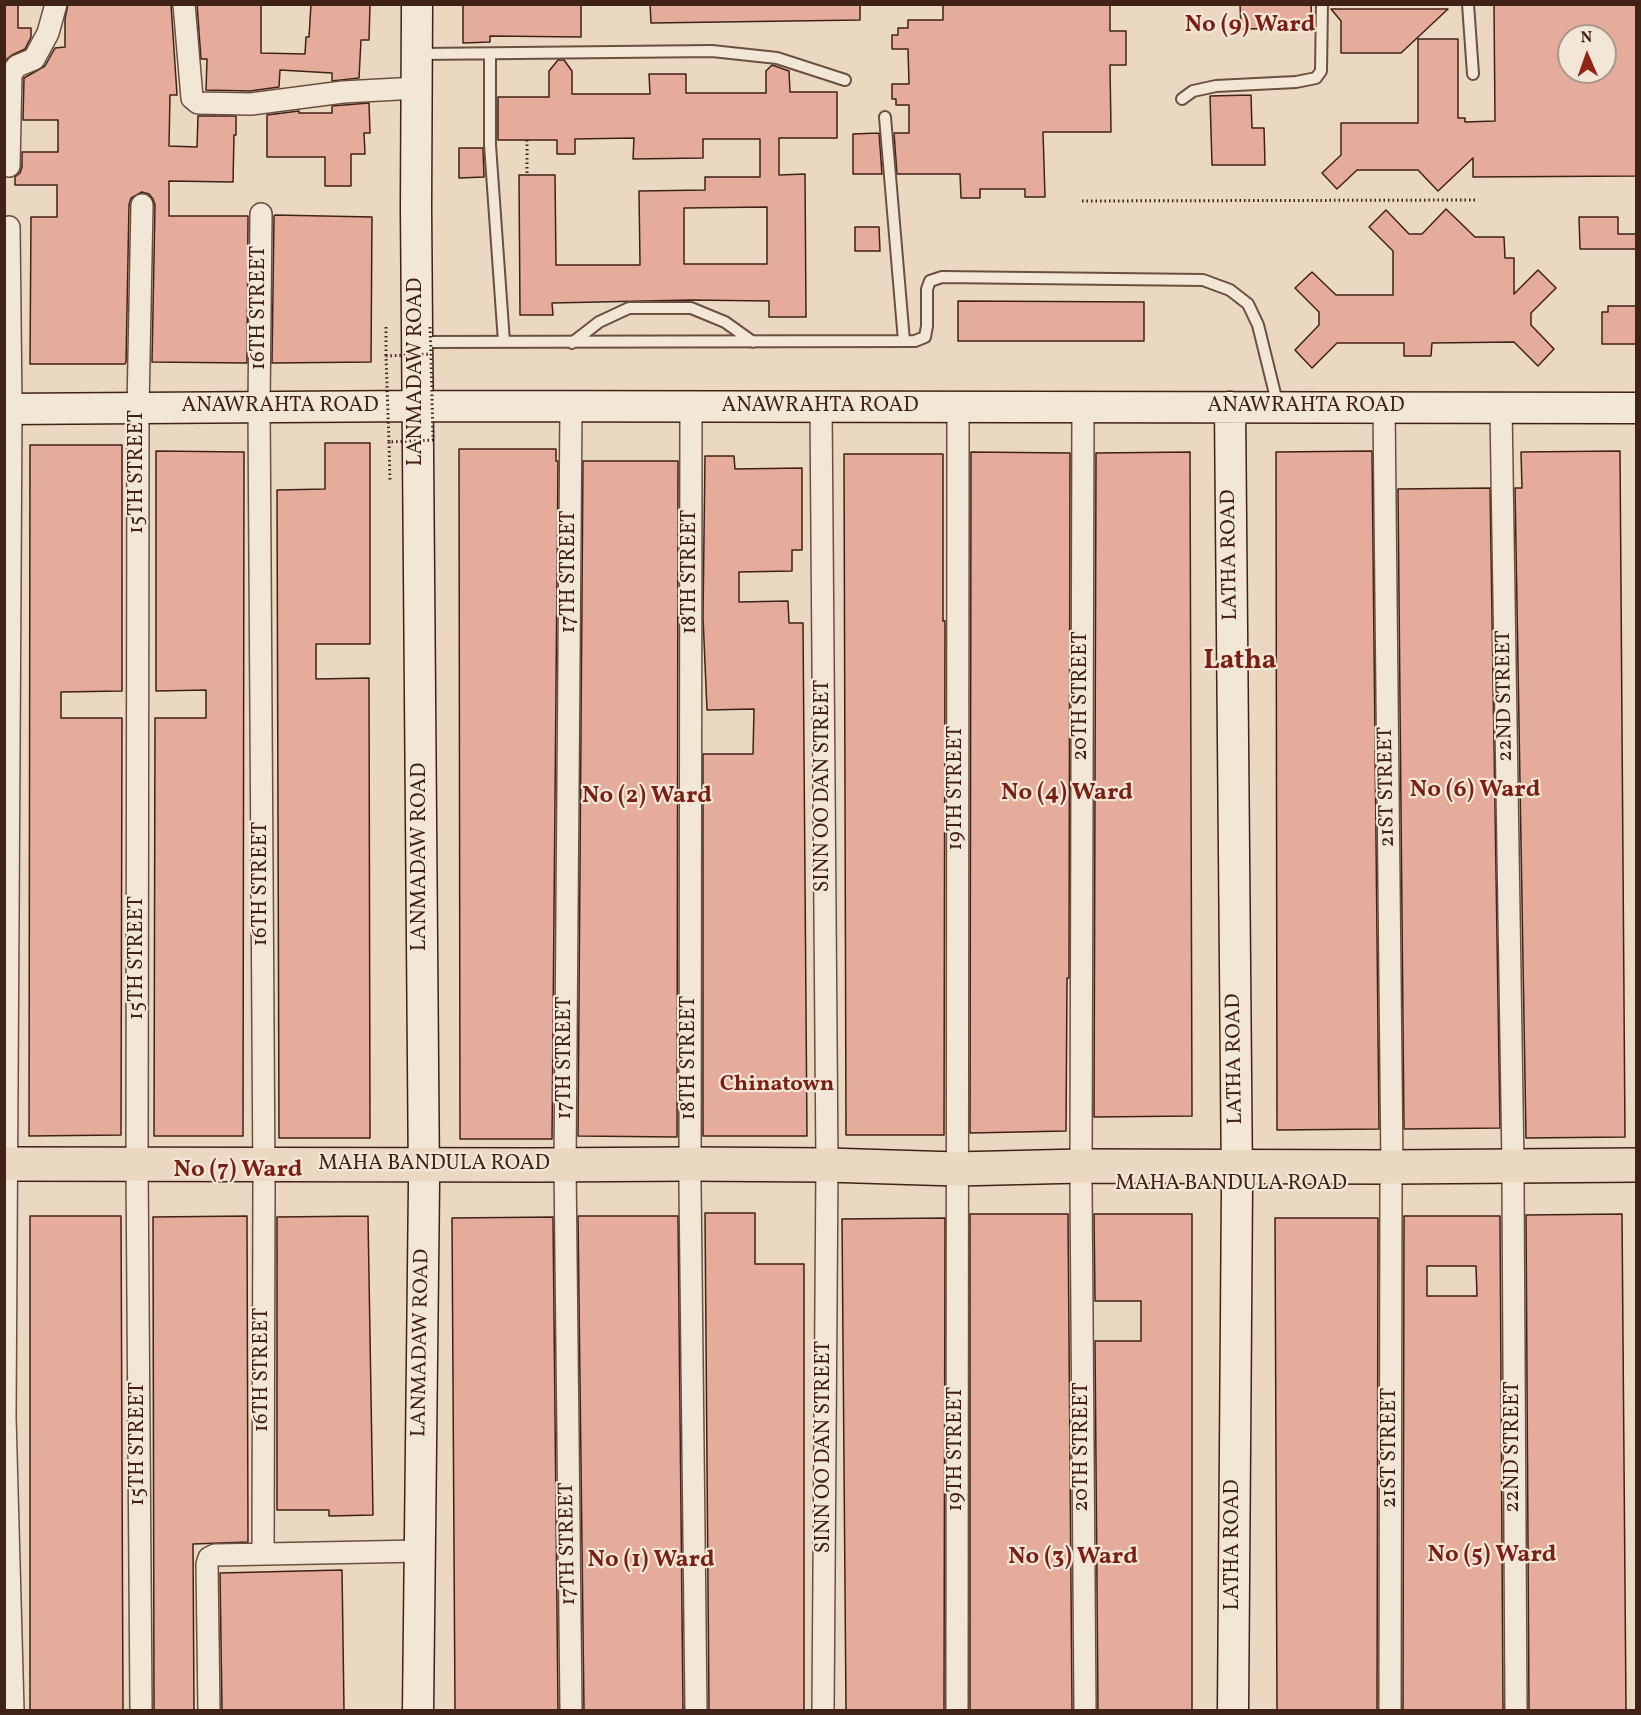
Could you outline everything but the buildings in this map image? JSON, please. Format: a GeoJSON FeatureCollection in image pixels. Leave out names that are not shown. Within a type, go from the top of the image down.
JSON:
{"type":"FeatureCollection","features":[{"type":"Feature","properties":{"kind":"main road","name":"LANMADAW ROAD"},"geometry":{"type":"LineString","coordinates":[[417,4],[416,208],[426,341],[417,406],[424,1174],[418,1710]]}},
{"type":"Feature","properties":{"kind":"main road","name":"ANAWRAHTA ROAD"},"geometry":{"type":"LineString","coordinates":[[8,409],[417,406],[1636,408]]}},
{"type":"Feature","properties":{"kind":"main road","name":"LATHA ROAD"},"geometry":{"type":"LineString","coordinates":[[1230,407],[1237,1176],[1233,1710]]}},
{"type":"Feature","properties":{"kind":"main road","name":"MAHA BANDULA ROAD"},"geometry":{"type":"LineString","coordinates":[[5,1173],[827,1174],[956,1178],[1081,1175],[1391,1176],[1513,1174],[1636,1165]]}},
{"type":"Feature","properties":{"kind":"main road","name":"MAHA BANDULA ROAD"},"geometry":{"type":"LineString","coordinates":[[1513,1174],[1636,1182]]}},
{"type":"Feature","properties":{"kind":"street"},"geometry":{"type":"LineString","coordinates":[[9,166],[7,124],[11,74],[17,66],[34,59],[48,33],[56,4]]}},
{"type":"Feature","properties":{"kind":"street"},"geometry":{"type":"LineString","coordinates":[[184,4],[192,98],[198,103],[251,104],[343,92],[417,88]]}},
{"type":"Feature","properties":{"kind":"street","name":"15TH STREET"},"geometry":{"type":"LineString","coordinates":[[141,1710],[137,1173],[138,408],[142,205]]}},
{"type":"Feature","properties":{"kind":"street","name":"16TH STREET"},"geometry":{"type":"LineString","coordinates":[[261,214],[259,407],[264,1174],[263,1554]]}},
{"type":"Feature","properties":{"kind":"street"},"geometry":{"type":"LineString","coordinates":[[9,226],[5,1417],[13,1710]]}},
{"type":"Feature","properties":{"kind":"street","name":"17TH STREET"},"geometry":{"type":"LineString","coordinates":[[571,406],[565,1175],[571,1710]]}},
{"type":"Feature","properties":{"kind":"street","name":"18TH STREET"},"geometry":{"type":"LineString","coordinates":[[692,406],[690,1174],[696,1710]]}},
{"type":"Feature","properties":{"kind":"street","name":"SINN OO DAN STREET"},"geometry":{"type":"LineString","coordinates":[[821,407],[827,1174],[823,1710]]}},
{"type":"Feature","properties":{"kind":"street","name":"19TH STREET"},"geometry":{"type":"LineString","coordinates":[[957,1710],[958,407]]}},
{"type":"Feature","properties":{"kind":"street","name":"20TH STREET"},"geometry":{"type":"LineString","coordinates":[[1083,407],[1081,1175],[1084,1710]]}},
{"type":"Feature","properties":{"kind":"street","name":"21ST STREET"},"geometry":{"type":"LineString","coordinates":[[1384,407],[1391,1176],[1390,1710]]}},
{"type":"Feature","properties":{"kind":"street","name":"22ND STREET"},"geometry":{"type":"LineString","coordinates":[[1501,408],[1513,1174],[1516,1710]]}},
{"type":"Feature","properties":{"kind":"street"},"geometry":{"type":"LineString","coordinates":[[209,1710],[207,1564],[209,1558],[215,1555],[420,1551]]}},
{"type":"Feature","properties":{"kind":"lane"},"geometry":{"type":"LineString","coordinates":[[1182,99],[1193,91],[1216,86],[1296,82],[1316,78],[1321,71],[1322,4]]}},
{"type":"Feature","properties":{"kind":"lane"},"geometry":{"type":"LineString","coordinates":[[1468,4],[1473,74]]}},
{"type":"Feature","properties":{"kind":"lane"},"geometry":{"type":"LineString","coordinates":[[416,54],[712,51],[777,58],[845,80]]}},
{"type":"Feature","properties":{"kind":"lane"},"geometry":{"type":"LineString","coordinates":[[490,54],[490,145],[504,342]]}},
{"type":"Feature","properties":{"kind":"lane"},"geometry":{"type":"LineString","coordinates":[[885,117],[904,341]]}},
{"type":"Feature","properties":{"kind":"lane"},"geometry":{"type":"LineString","coordinates":[[426,341],[572,343],[915,341],[925,337],[927,289],[930,281],[942,277],[1203,280],[1230,290],[1248,304],[1258,325],[1278,407]]}},
{"type":"Feature","properties":{"kind":"lane"},"geometry":{"type":"LineString","coordinates":[[572,343],[599,322],[629,308],[691,308],[725,322],[753,342]]}},
{"type":"Feature","properties":{"kind":"path"},"geometry":{"type":"LineString","coordinates":[[527,140],[527,175]]}},
{"type":"Feature","properties":{"kind":"path"},"geometry":{"type":"LineString","coordinates":[[1082,201],[1475,200]]}},
{"type":"Feature","properties":{"kind":"path"},"geometry":{"type":"LineString","coordinates":[[386,327],[390,482]]}},
{"type":"Feature","properties":{"kind":"path"},"geometry":{"type":"LineString","coordinates":[[386,356],[426,341],[434,440],[389,441]]}},
{"type":"Feature","properties":{"kind":"district","name":"No (9) Ward"},"geometry":{"type":"Point","coordinates":[1250,27]}},
{"type":"Feature","properties":{"kind":"district","name":"Latha"},"geometry":{"type":"Point","coordinates":[1240,663]}},
{"type":"Feature","properties":{"kind":"district","name":"No (6) Ward"},"geometry":{"type":"Point","coordinates":[1475,792]}},
{"type":"Feature","properties":{"kind":"district","name":"No (4) Ward"},"geometry":{"type":"Point","coordinates":[1067,795]}},
{"type":"Feature","properties":{"kind":"district","name":"No (2) Ward"},"geometry":{"type":"Point","coordinates":[647,798]}},
{"type":"Feature","properties":{"kind":"district","name":"Chinatown"},"geometry":{"type":"Point","coordinates":[777,1086]}},
{"type":"Feature","properties":{"kind":"district","name":"No (7) Ward"},"geometry":{"type":"Point","coordinates":[238,1172]}},
{"type":"Feature","properties":{"kind":"district","name":"No (5) Ward"},"geometry":{"type":"Point","coordinates":[1492,1557]}},
{"type":"Feature","properties":{"kind":"district","name":"No (3) Ward"},"geometry":{"type":"Point","coordinates":[1073,1559]}},
{"type":"Feature","properties":{"kind":"district","name":"No (1) Ward"},"geometry":{"type":"Point","coordinates":[651,1562]}}]}
